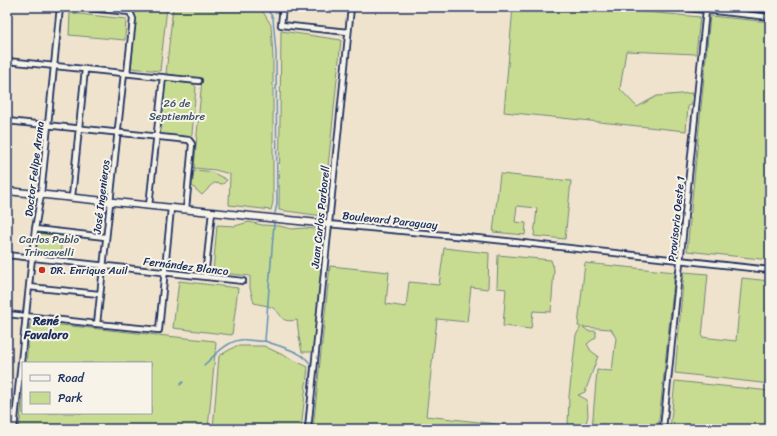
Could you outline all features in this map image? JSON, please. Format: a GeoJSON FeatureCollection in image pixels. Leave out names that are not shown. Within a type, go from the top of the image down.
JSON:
{"type":"FeatureCollection","features":[{"type":"Feature","properties":{"kind":"street","name":"Doctor Felipe Arana"},"geometry":{"type":"LineString","coordinates":[[14,429],[35,229],[41,194],[60,7]]}},
{"type":"Feature","properties":{"kind":"street","name":"José Ingenieros"},"geometry":{"type":"LineString","coordinates":[[76,7],[130,12],[133,19],[105,237],[97,324]]}},
{"type":"Feature","properties":{"kind":"street"},"geometry":{"type":"LineString","coordinates":[[283,7],[281,25],[348,32]]}},
{"type":"Feature","properties":{"kind":"street","name":"Juan Carlos Parborell"},"geometry":{"type":"LineString","coordinates":[[308,429],[351,7]]}},
{"type":"Feature","properties":{"kind":"street"},"geometry":{"type":"LineString","coordinates":[[678,7],[770,17]]}},
{"type":"Feature","properties":{"kind":"street","name":"Provisoria Oeste 1"},"geometry":{"type":"LineString","coordinates":[[663,429],[706,10]]}},
{"type":"Feature","properties":{"kind":"street"},"geometry":{"type":"LineString","coordinates":[[7,61],[199,81]]}},
{"type":"Feature","properties":{"kind":"street"},"geometry":{"type":"LineString","coordinates":[[72,197],[84,69]]}},
{"type":"Feature","properties":{"kind":"street"},"geometry":{"type":"LineString","coordinates":[[149,206],[163,77]]}},
{"type":"Feature","properties":{"kind":"street"},"geometry":{"type":"LineString","coordinates":[[7,121],[190,140],[192,144],[186,209]]}},
{"type":"Feature","properties":{"kind":"street"},"geometry":{"type":"LineString","coordinates":[[7,203],[8,191]]}},
{"type":"Feature","properties":{"kind":"street","name":"Boulevard Paraguay"},"geometry":{"type":"LineString","coordinates":[[8,191],[770,270]]}},
{"type":"Feature","properties":{"kind":"street"},"geometry":{"type":"LineString","coordinates":[[7,314],[159,330],[171,208]]}},
{"type":"Feature","properties":{"kind":"street"},"geometry":{"type":"LineString","coordinates":[[204,277],[212,212]]}},
{"type":"Feature","properties":{"kind":"street"},"geometry":{"type":"LineString","coordinates":[[35,229],[105,237]]}},
{"type":"Feature","properties":{"kind":"street","name":"Fernández Blanco"},"geometry":{"type":"LineString","coordinates":[[7,255],[243,282]]}},
{"type":"Feature","properties":{"kind":"street"},"geometry":{"type":"LineString","coordinates":[[29,287],[99,294]]}},
{"type":"Feature","properties":{"kind":"green space"},"geometry":{"type":"Polygon","coordinates":[[[134,7],[167,7],[160,71],[131,68],[136,18],[134,7]]]}},
{"type":"Feature","properties":{"kind":"green space"},"geometry":{"type":"Polygon","coordinates":[[[173,7],[260,7],[271,25],[273,58],[273,202],[271,210],[229,205],[230,174],[215,170],[194,168],[202,79],[166,74],[173,7]]]}},
{"type":"Feature","properties":{"kind":"green space"},"geometry":{"type":"Polygon","coordinates":[[[513,7],[593,7],[700,17],[696,54],[626,51],[620,89],[637,107],[657,96],[692,93],[691,105],[688,106],[686,131],[504,112],[513,7]]]}},
{"type":"Feature","properties":{"kind":"green space"},"geometry":{"type":"Polygon","coordinates":[[[714,7],[770,7],[770,13],[714,7]]]}},
{"type":"Feature","properties":{"kind":"green space"},"geometry":{"type":"Polygon","coordinates":[[[70,13],[126,19],[125,40],[69,35],[70,13]]]}},
{"type":"Feature","properties":{"kind":"green space"},"geometry":{"type":"Polygon","coordinates":[[[710,16],[770,22],[770,260],[687,251],[710,16]]]}},
{"type":"Feature","properties":{"kind":"green space"},"geometry":{"type":"Polygon","coordinates":[[[281,31],[341,40],[323,216],[279,210],[281,31]]]}},
{"type":"Feature","properties":{"kind":"green space","name":"26 de Septiembre"},"geometry":{"type":"Polygon","coordinates":[[[167,81],[193,84],[196,87],[192,134],[189,138],[158,134],[163,83],[167,81]]]}},
{"type":"Feature","properties":{"kind":"green space"},"geometry":{"type":"Polygon","coordinates":[[[194,171],[207,171],[227,180],[223,184],[214,183],[202,195],[192,186],[194,171]]]}},
{"type":"Feature","properties":{"kind":"green space"},"geometry":{"type":"Polygon","coordinates":[[[500,174],[571,181],[565,239],[534,236],[537,208],[517,206],[515,222],[526,223],[525,235],[493,232],[500,174]]]}},
{"type":"Feature","properties":{"kind":"green space"},"geometry":{"type":"Polygon","coordinates":[[[249,222],[292,229],[305,228],[324,230],[325,235],[313,350],[311,352],[302,352],[297,320],[284,320],[273,308],[254,303],[250,288],[250,276],[213,272],[217,225],[235,226],[249,222]]]}},
{"type":"Feature","properties":{"kind":"green space","name":"Carlos Pablo Trincavelli"},"geometry":{"type":"Polygon","coordinates":[[[41,232],[62,235],[60,258],[38,256],[35,254],[36,236],[41,232]]]}},
{"type":"Feature","properties":{"kind":"green space"},"geometry":{"type":"Polygon","coordinates":[[[444,248],[489,253],[488,289],[471,287],[467,322],[437,319],[426,416],[522,427],[521,429],[313,429],[330,266],[389,272],[386,304],[406,307],[409,282],[439,285],[444,248]]]}},
{"type":"Feature","properties":{"kind":"green space"},"geometry":{"type":"Polygon","coordinates":[[[498,255],[551,260],[554,269],[551,312],[533,311],[531,329],[503,326],[506,289],[497,288],[498,255]]]}},
{"type":"Feature","properties":{"kind":"green space"},"geometry":{"type":"Polygon","coordinates":[[[585,263],[675,272],[658,429],[592,429],[597,370],[612,371],[616,338],[611,329],[583,327],[588,331],[596,331],[596,337],[587,344],[591,351],[598,356],[585,392],[578,395],[587,400],[588,416],[585,429],[570,429],[568,426],[569,396],[576,335],[581,327],[578,326],[585,263]]]}},
{"type":"Feature","properties":{"kind":"green space"},"geometry":{"type":"Polygon","coordinates":[[[684,272],[708,274],[702,337],[736,341],[742,278],[770,281],[770,384],[675,373],[684,272]]]}},
{"type":"Feature","properties":{"kind":"green space"},"geometry":{"type":"Polygon","coordinates":[[[179,281],[238,288],[232,335],[173,328],[179,281]]]}},
{"type":"Feature","properties":{"kind":"green space"},"geometry":{"type":"Polygon","coordinates":[[[32,322],[215,341],[208,429],[19,429],[22,401],[22,414],[152,414],[152,362],[26,362],[30,324],[32,322]]]}},
{"type":"Feature","properties":{"kind":"green space"},"geometry":{"type":"Polygon","coordinates":[[[236,346],[264,346],[308,367],[301,429],[213,429],[219,356],[236,346]]]}},
{"type":"Feature","properties":{"kind":"green space"},"geometry":{"type":"Polygon","coordinates":[[[675,381],[770,391],[770,429],[670,429],[675,381]]]}},
{"type":"Feature","properties":{"kind":"waterway"},"geometry":{"type":"LineString","coordinates":[[266,7],[273,18],[276,53],[277,204],[275,213]]}},
{"type":"Feature","properties":{"kind":"waterway"},"geometry":{"type":"LineString","coordinates":[[204,365],[220,350],[235,341],[265,341],[274,223]]}},
{"type":"Feature","properties":{"kind":"waterway"},"geometry":{"type":"LineString","coordinates":[[265,341],[303,356],[311,365],[305,429]]}},
{"type":"Feature","properties":{"kind":"waterway"},"geometry":{"type":"LineString","coordinates":[[180,385],[183,382]]}},
{"type":"Feature","properties":{"kind":"place","name":"DR. Enrique Auil"},"geometry":{"type":"Point","coordinates":[42,270]}},
{"type":"Feature","properties":{"kind":"district","name":"René Favaloro"},"geometry":{"type":"Point","coordinates":[46,328]}}]}
